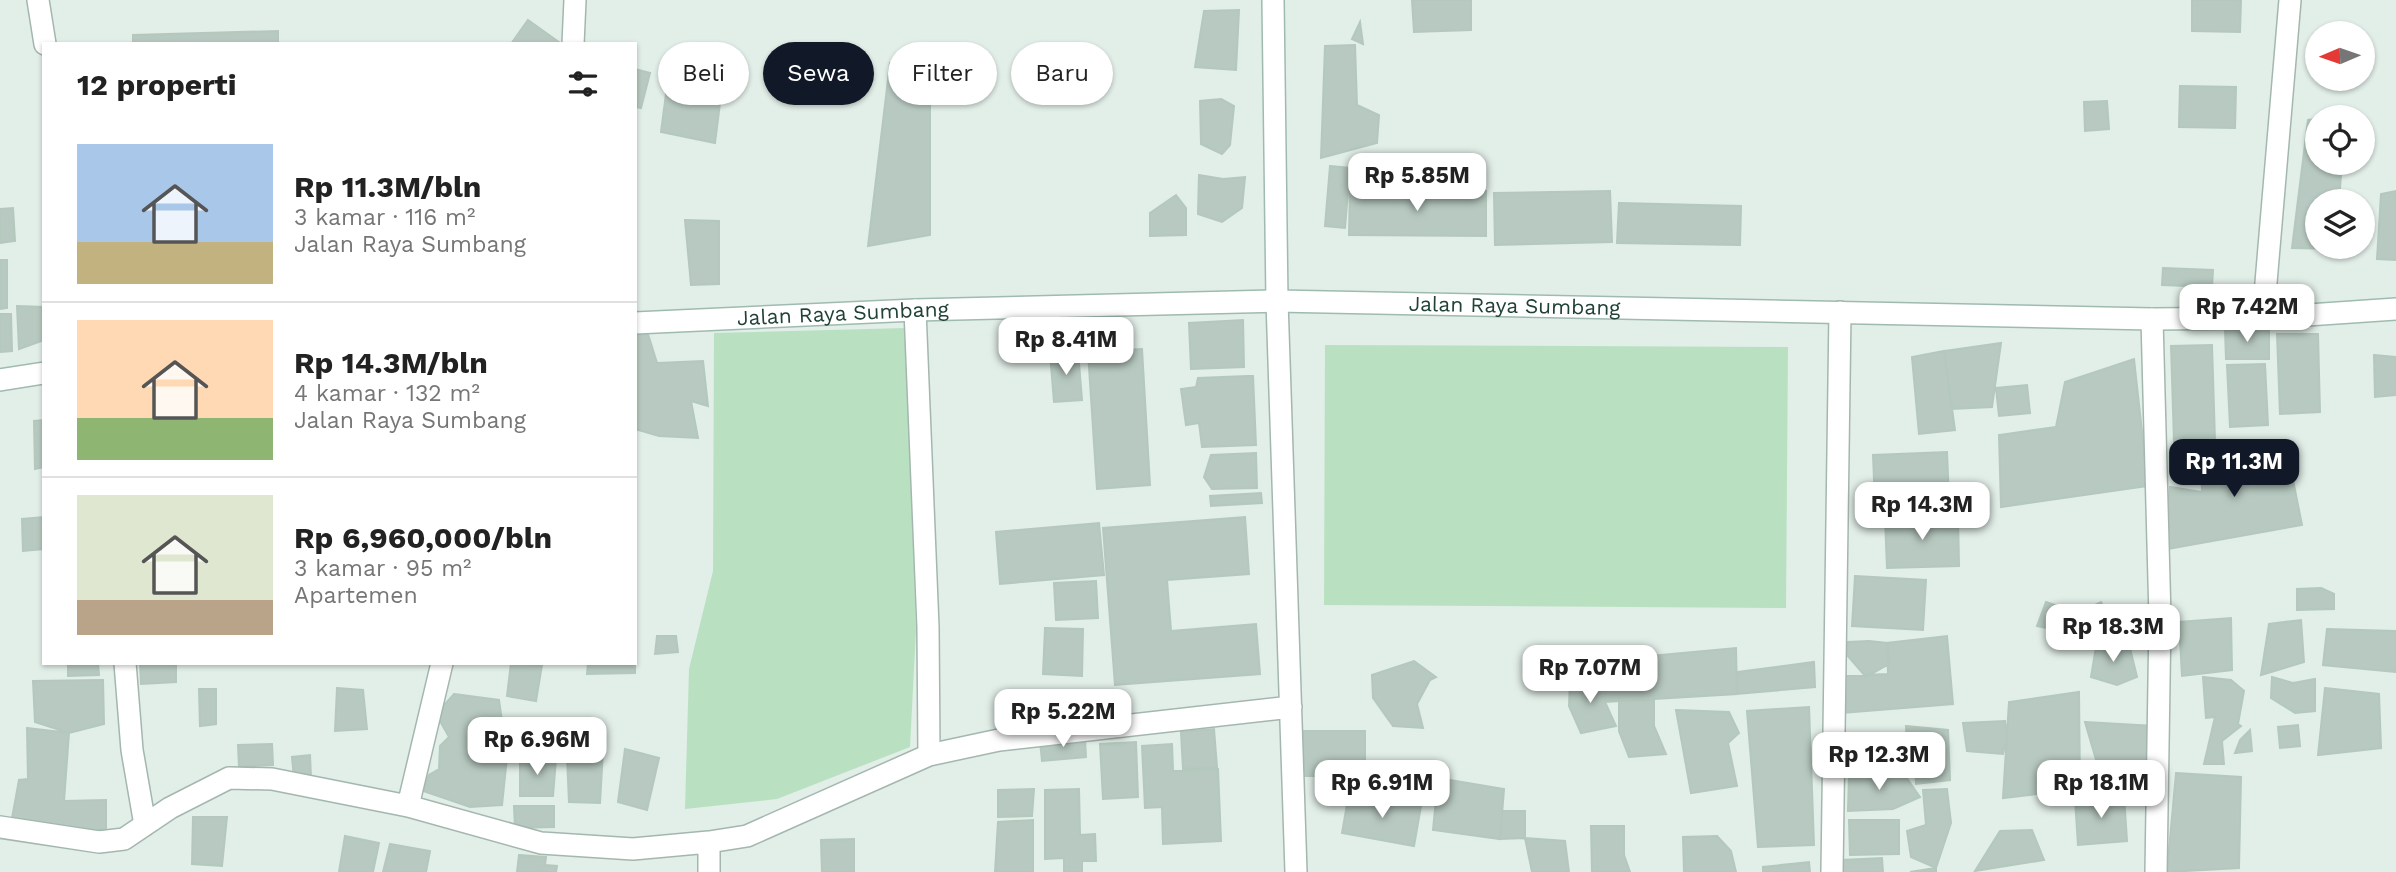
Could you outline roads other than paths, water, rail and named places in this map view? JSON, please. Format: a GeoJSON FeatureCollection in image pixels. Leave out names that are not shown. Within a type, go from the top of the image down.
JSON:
{"type":"FeatureCollection","features":[{"type":"Feature","properties":{"kind":"street"},"geometry":{"type":"LineString","coordinates":[[38,0],[45,42]]}},
{"type":"Feature","properties":{"kind":"street"},"geometry":{"type":"LineString","coordinates":[[573,42],[575,0]]}},
{"type":"Feature","properties":{"kind":"street"},"geometry":{"type":"LineString","coordinates":[[1273,0],[1277,301],[1296,872]]}},
{"type":"Feature","properties":{"kind":"street"},"geometry":{"type":"LineString","coordinates":[[2263,318],[2290,0]]}},
{"type":"Feature","properties":{"kind":"street","name":"Jalan Raya Sumbang"},"geometry":{"type":"LineString","coordinates":[[637,323],[915,310],[1277,301],[2152,319],[2263,318],[2396,309]]}},
{"type":"Feature","properties":{"kind":"street"},"geometry":{"type":"LineString","coordinates":[[915,310],[928,627],[929,755]]}},
{"type":"Feature","properties":{"kind":"street"},"geometry":{"type":"LineString","coordinates":[[1832,872],[1840,312]]}},
{"type":"Feature","properties":{"kind":"street"},"geometry":{"type":"LineString","coordinates":[[2152,319],[2160,618],[2156,872]]}},
{"type":"Feature","properties":{"kind":"street"},"geometry":{"type":"LineString","coordinates":[[0,380],[42,373]]}},
{"type":"Feature","properties":{"kind":"street"},"geometry":{"type":"LineString","coordinates":[[125,665],[132,750],[145,825]]}},
{"type":"Feature","properties":{"kind":"street"},"geometry":{"type":"LineString","coordinates":[[408,806],[442,665]]}},
{"type":"Feature","properties":{"kind":"street"},"geometry":{"type":"LineString","coordinates":[[0,827],[99,842],[124,839],[170,808],[229,778],[272,779],[408,806],[541,842],[633,849],[709,842],[747,836],[929,755],[999,740],[1291,707]]}},
{"type":"Feature","properties":{"kind":"street"},"geometry":{"type":"LineString","coordinates":[[709,842],[709,872]]}}]}
